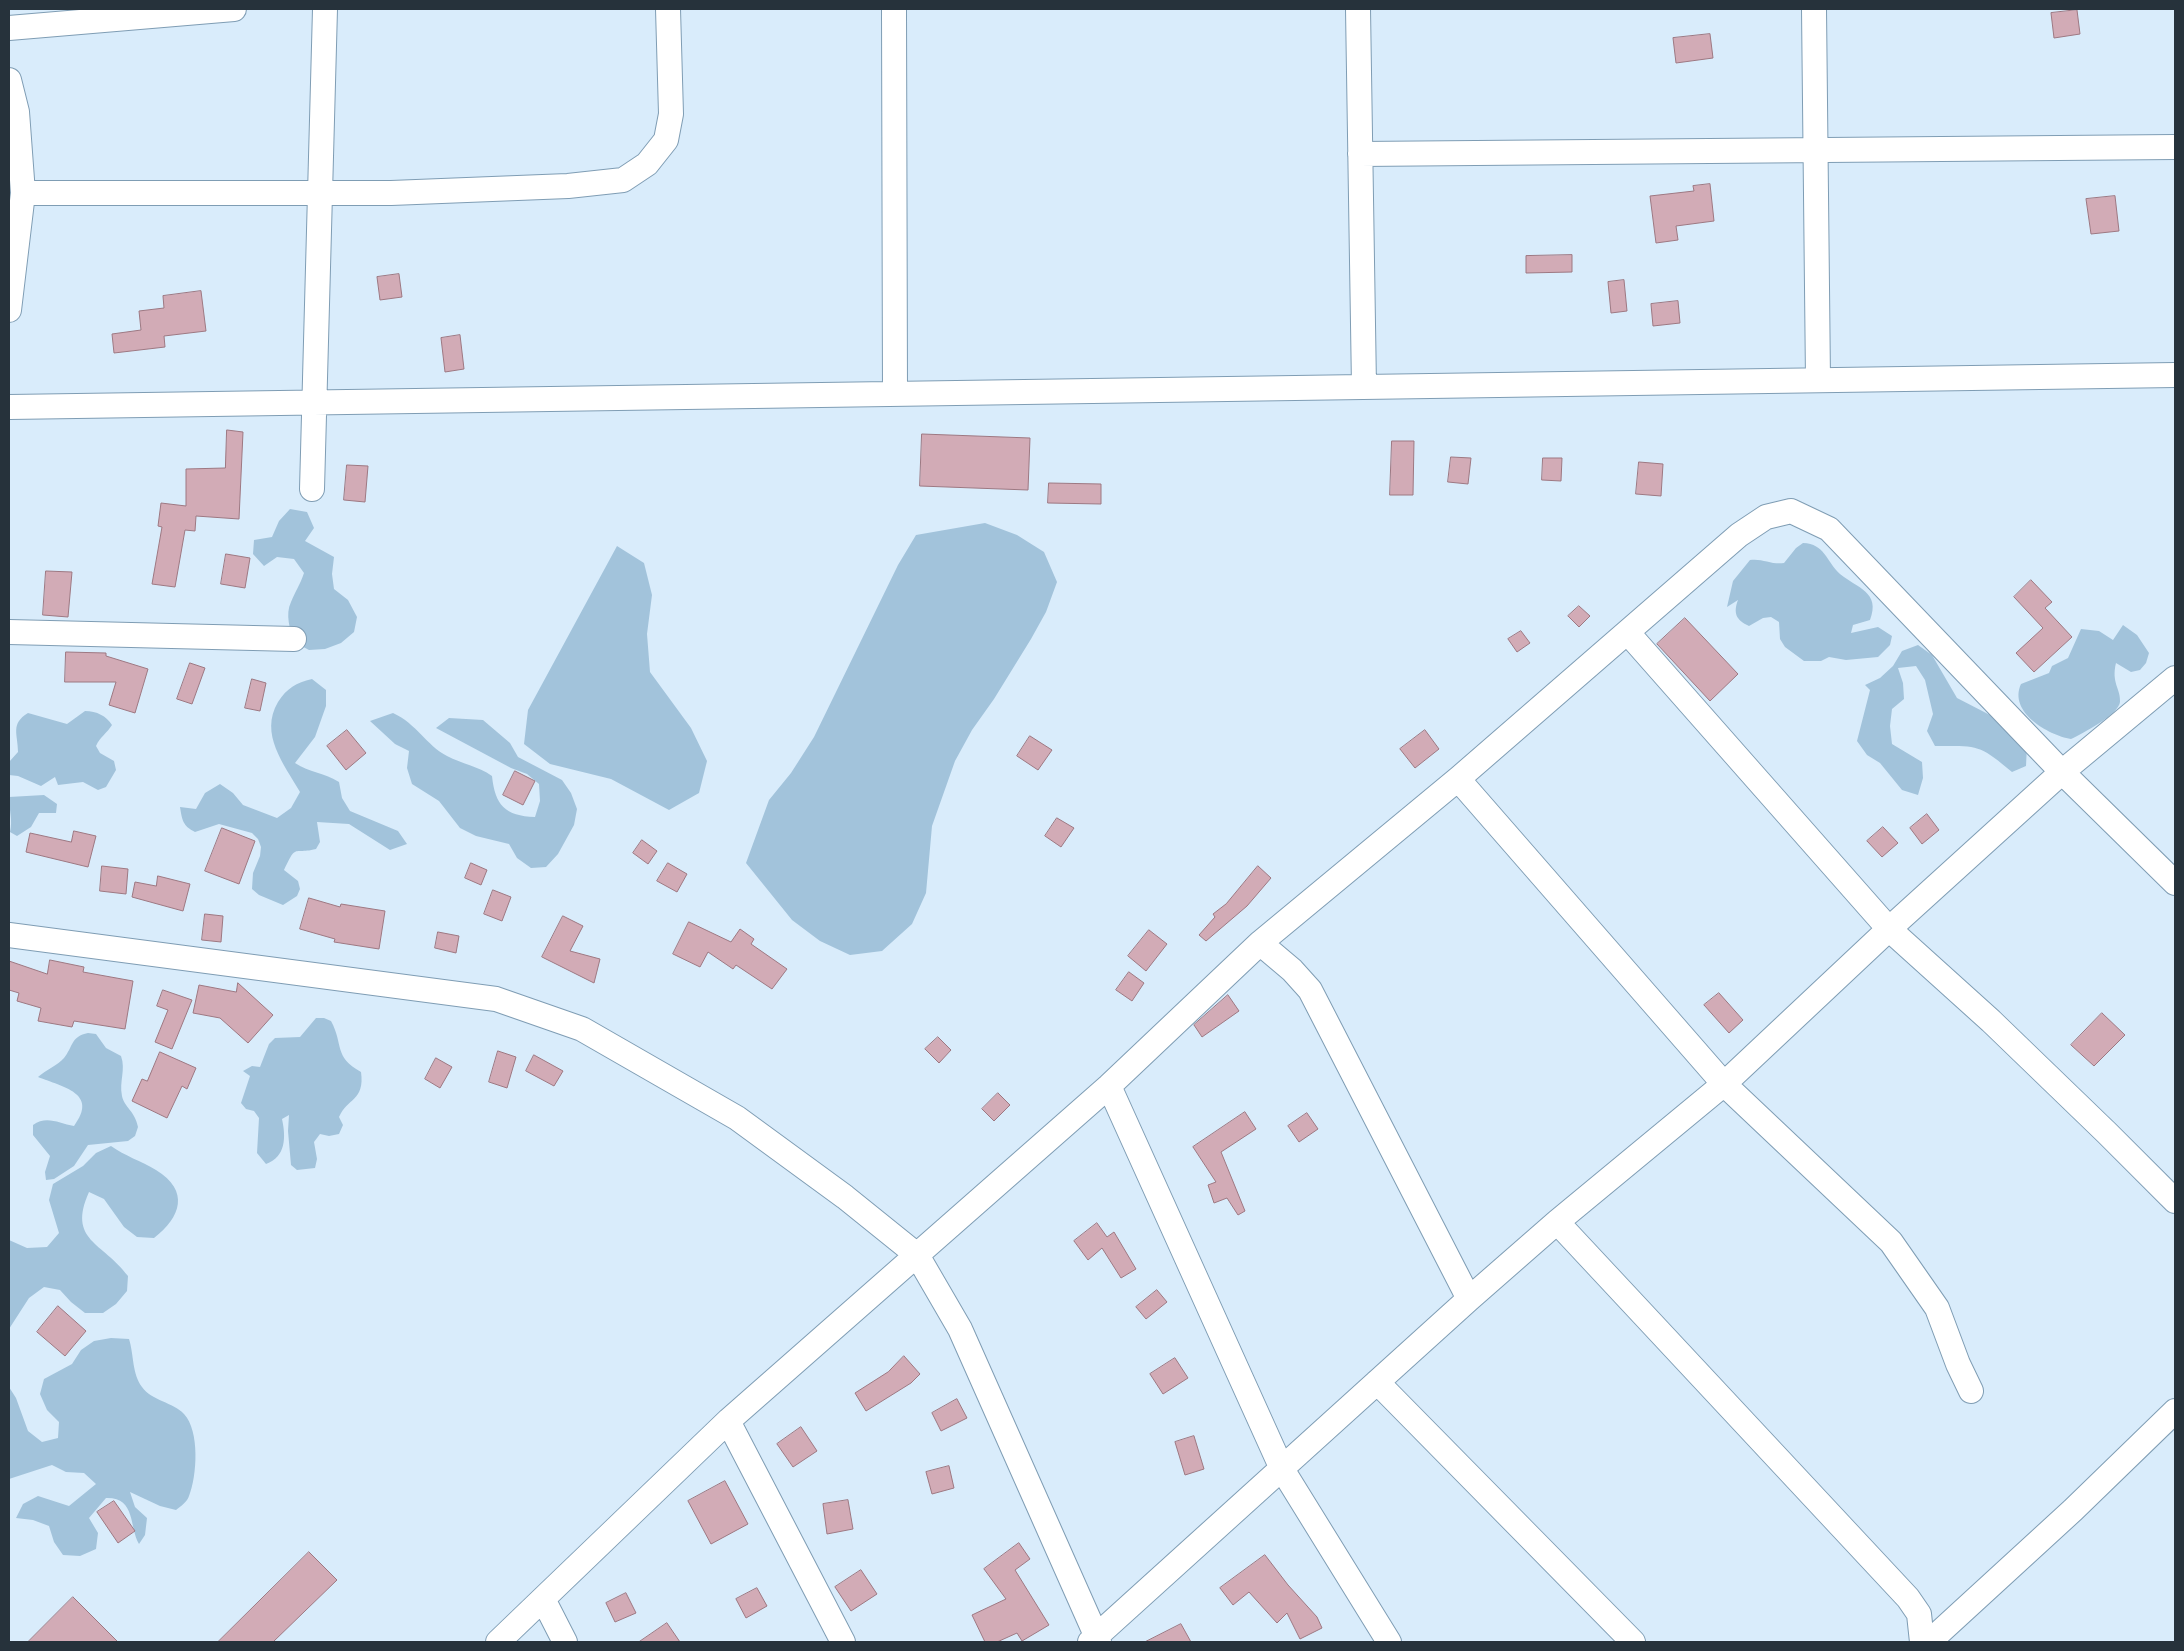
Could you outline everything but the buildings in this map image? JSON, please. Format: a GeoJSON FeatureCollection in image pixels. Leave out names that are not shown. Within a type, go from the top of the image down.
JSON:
{"type":"FeatureCollection","features":[{"type":"Feature","properties":{"kind":"street"},"geometry":{"type":"LineString","coordinates":[[9,28],[234,9]]}},
{"type":"Feature","properties":{"kind":"street"},"geometry":{"type":"LineString","coordinates":[[312,489],[325,9]]}},
{"type":"Feature","properties":{"kind":"street"},"geometry":{"type":"LineString","coordinates":[[24,193],[391,194],[528,188],[623,180],[647,164],[666,140],[671,114],[668,9]]}},
{"type":"Feature","properties":{"kind":"street"},"geometry":{"type":"LineString","coordinates":[[894,9],[895,394]]}},
{"type":"Feature","properties":{"kind":"street"},"geometry":{"type":"LineString","coordinates":[[1358,9],[1364,387]]}},
{"type":"Feature","properties":{"kind":"street"},"geometry":{"type":"LineString","coordinates":[[1814,9],[1818,380]]}},
{"type":"Feature","properties":{"kind":"street"},"geometry":{"type":"LineString","coordinates":[[9,80],[17,112],[24,193],[9,310]]}},
{"type":"Feature","properties":{"kind":"street"},"geometry":{"type":"LineString","coordinates":[[1360,154],[2175,147]]}},
{"type":"Feature","properties":{"kind":"street"},"geometry":{"type":"LineString","coordinates":[[9,407],[2175,374]]}},
{"type":"Feature","properties":{"kind":"street"},"geometry":{"type":"LineString","coordinates":[[498,1642],[728,1421],[1109,1086],[1260,944],[1458,779],[1740,535],[1766,517],[1792,511],[1829,530],[2062,772],[2175,883]]}},
{"type":"Feature","properties":{"kind":"street"},"geometry":{"type":"LineString","coordinates":[[9,632],[294,639]]}},
{"type":"Feature","properties":{"kind":"street"},"geometry":{"type":"LineString","coordinates":[[1628,633],[1888,929],[1998,1028],[2175,1202]]}},
{"type":"Feature","properties":{"kind":"street"},"geometry":{"type":"LineString","coordinates":[[9,935],[496,1000],[582,1029],[737,1118],[844,1197],[917,1255],[960,1329],[1095,1640],[1469,1300],[1557,1222],[1724,1084],[1888,929],[2062,772],[2175,678]]}},
{"type":"Feature","properties":{"kind":"street"},"geometry":{"type":"LineString","coordinates":[[1458,779],[1724,1084],[1891,1242],[1937,1308],[1958,1364],[1971,1391]]}},
{"type":"Feature","properties":{"kind":"street"},"geometry":{"type":"LineString","coordinates":[[1260,944],[1292,970],[1310,990],[1469,1300]]}},
{"type":"Feature","properties":{"kind":"street"},"geometry":{"type":"LineString","coordinates":[[1109,1086],[1282,1469],[1389,1642]]}},
{"type":"Feature","properties":{"kind":"street"},"geometry":{"type":"LineString","coordinates":[[1557,1222],[1908,1598],[1919,1614],[1922,1642]]}},
{"type":"Feature","properties":{"kind":"street"},"geometry":{"type":"LineString","coordinates":[[1377,1382],[1633,1642]]}},
{"type":"Feature","properties":{"kind":"street"},"geometry":{"type":"LineString","coordinates":[[1929,1642],[2073,1510],[2175,1411]]}},
{"type":"Feature","properties":{"kind":"street"},"geometry":{"type":"LineString","coordinates":[[728,1421],[843,1642]]}},
{"type":"Feature","properties":{"kind":"street"},"geometry":{"type":"LineString","coordinates":[[543,1599],[565,1642]]}},
{"type":"Feature","properties":{"kind":"shaded area"},"geometry":{"type":"Polygon","coordinates":[[[290,509],[307,512],[314,528],[305,541],[334,557],[332,574],[334,589],[348,600],[357,617],[354,632],[341,643],[325,649],[309,650],[294,642],[288,612],[304,573],[294,559],[277,557],[264,566],[253,554],[254,540],[272,537],[279,521],[290,509]]]}},
{"type":"Feature","properties":{"kind":"shaded area"},"geometry":{"type":"Polygon","coordinates":[[[985,523],[1017,535],[1044,552],[1057,582],[1046,612],[1031,639],[994,699],[972,730],[955,761],[932,826],[926,893],[912,924],[882,951],[850,955],[820,941],[792,920],[746,863],[769,800],[791,773],[814,737],[898,565],[916,535],[985,523]]]}},
{"type":"Feature","properties":{"kind":"shaded area"},"geometry":{"type":"Polygon","coordinates":[[[1803,543],[1816,546],[1821,550],[1840,574],[1860,587],[1870,597],[1873,611],[1870,620],[1853,625],[1851,633],[1878,627],[1892,636],[1890,645],[1878,657],[1846,660],[1829,657],[1821,661],[1804,661],[1785,647],[1780,639],[1779,622],[1771,617],[1763,618],[1749,626],[1738,619],[1736,609],[1738,600],[1727,607],[1733,581],[1750,560],[1784,563],[1796,548],[1803,543]]]}},
{"type":"Feature","properties":{"kind":"shaded area"},"geometry":{"type":"Polygon","coordinates":[[[617,546],[644,563],[652,595],[647,634],[650,672],[691,728],[707,761],[699,793],[669,810],[611,779],[550,764],[524,744],[528,710],[617,546]]]}},
{"type":"Feature","properties":{"kind":"shaded area"},"geometry":{"type":"Polygon","coordinates":[[[2123,625],[2137,635],[2149,653],[2146,663],[2140,670],[2131,672],[2116,663],[2115,681],[2120,702],[2118,707],[2107,718],[2071,739],[2052,733],[2025,713],[2020,704],[2018,694],[2021,684],[2049,673],[2052,666],[2068,658],[2081,629],[2099,631],[2113,640],[2123,625]]]}},
{"type":"Feature","properties":{"kind":"shaded area"},"geometry":{"type":"Polygon","coordinates":[[[1918,645],[1932,655],[1957,698],[2019,730],[2027,745],[2026,766],[2012,772],[1984,751],[1961,746],[1935,746],[1927,731],[1933,714],[1925,680],[1916,666],[1898,668],[1903,683],[1904,699],[1892,709],[1890,726],[1892,744],[1922,762],[1923,778],[1918,795],[1902,790],[1880,763],[1867,755],[1857,741],[1870,690],[1865,685],[1880,678],[1893,666],[1902,651],[1918,645]]]}},
{"type":"Feature","properties":{"kind":"shaded area"},"geometry":{"type":"Polygon","coordinates":[[[312,679],[326,690],[326,706],[315,737],[295,763],[339,782],[342,798],[350,811],[398,831],[407,844],[390,850],[349,824],[317,822],[320,842],[316,849],[296,851],[291,856],[284,870],[298,881],[300,889],[297,896],[283,905],[259,895],[252,889],[253,873],[260,856],[261,847],[258,839],[252,833],[219,824],[195,832],[184,822],[180,807],[196,809],[205,793],[220,784],[233,793],[243,805],[277,818],[291,808],[300,792],[276,749],[271,726],[278,702],[285,693],[297,684],[312,679]]]}},
{"type":"Feature","properties":{"kind":"shaded area"},"geometry":{"type":"Polygon","coordinates":[[[85,711],[101,715],[112,725],[96,746],[100,753],[114,761],[116,770],[106,787],[98,790],[83,782],[58,785],[55,777],[41,786],[18,776],[9,775],[9,762],[18,752],[16,730],[22,717],[28,713],[67,724],[85,711]]]}},
{"type":"Feature","properties":{"kind":"shaded area"},"geometry":{"type":"Polygon","coordinates":[[[393,713],[409,723],[440,751],[453,759],[492,776],[493,786],[499,801],[503,807],[516,814],[535,817],[540,801],[539,784],[527,774],[511,768],[436,728],[449,718],[483,720],[510,743],[518,757],[562,780],[571,793],[577,809],[574,825],[558,854],[546,867],[531,868],[517,858],[509,844],[476,836],[460,828],[439,801],[412,784],[407,768],[409,751],[395,744],[370,721],[393,713]]]}},
{"type":"Feature","properties":{"kind":"shaded area"},"geometry":{"type":"Polygon","coordinates":[[[44,795],[57,804],[56,813],[39,813],[31,827],[17,836],[10,832],[9,797],[44,795]]]}},
{"type":"Feature","properties":{"kind":"shaded area"},"geometry":{"type":"Polygon","coordinates":[[[316,1018],[324,1018],[331,1021],[340,1050],[346,1061],[361,1072],[362,1081],[360,1089],[339,1117],[343,1125],[339,1134],[329,1136],[320,1134],[314,1142],[317,1159],[315,1168],[297,1170],[291,1165],[288,1131],[289,1115],[282,1119],[284,1139],[281,1151],[278,1157],[266,1164],[257,1153],[259,1118],[254,1111],[246,1109],[241,1103],[250,1076],[243,1071],[252,1066],[260,1067],[269,1044],[275,1038],[300,1037],[316,1018]]]}},
{"type":"Feature","properties":{"kind":"shaded area"},"geometry":{"type":"Polygon","coordinates":[[[82,1034],[96,1034],[106,1048],[121,1056],[123,1066],[122,1096],[135,1117],[138,1127],[135,1136],[128,1141],[88,1145],[74,1166],[54,1179],[46,1180],[45,1172],[50,1156],[33,1135],[33,1125],[48,1120],[74,1126],[81,1115],[82,1106],[80,1099],[75,1093],[38,1077],[61,1061],[75,1039],[82,1034]]]}},
{"type":"Feature","properties":{"kind":"shaded area"},"geometry":{"type":"Polygon","coordinates":[[[111,1146],[167,1178],[177,1195],[178,1204],[175,1213],[163,1230],[154,1238],[137,1237],[124,1227],[104,1199],[89,1192],[83,1208],[82,1221],[85,1231],[91,1240],[128,1276],[127,1291],[116,1304],[103,1313],[85,1313],[60,1290],[44,1287],[29,1298],[9,1329],[9,1240],[27,1248],[47,1247],[59,1233],[49,1200],[53,1184],[83,1166],[96,1153],[111,1146]]]}},
{"type":"Feature","properties":{"kind":"shaded area"},"geometry":{"type":"Polygon","coordinates":[[[111,1338],[129,1339],[136,1376],[142,1387],[146,1392],[179,1410],[189,1422],[193,1431],[196,1454],[192,1487],[187,1500],[176,1510],[160,1506],[130,1492],[135,1507],[147,1518],[145,1535],[139,1544],[127,1508],[116,1499],[106,1498],[89,1518],[98,1533],[96,1549],[80,1556],[63,1555],[54,1542],[49,1526],[33,1520],[16,1518],[23,1504],[38,1496],[69,1506],[96,1484],[84,1473],[66,1472],[52,1465],[9,1479],[9,1387],[16,1398],[28,1431],[42,1442],[58,1438],[59,1422],[47,1410],[40,1394],[44,1379],[72,1364],[81,1350],[94,1341],[111,1338]]]}}]}
